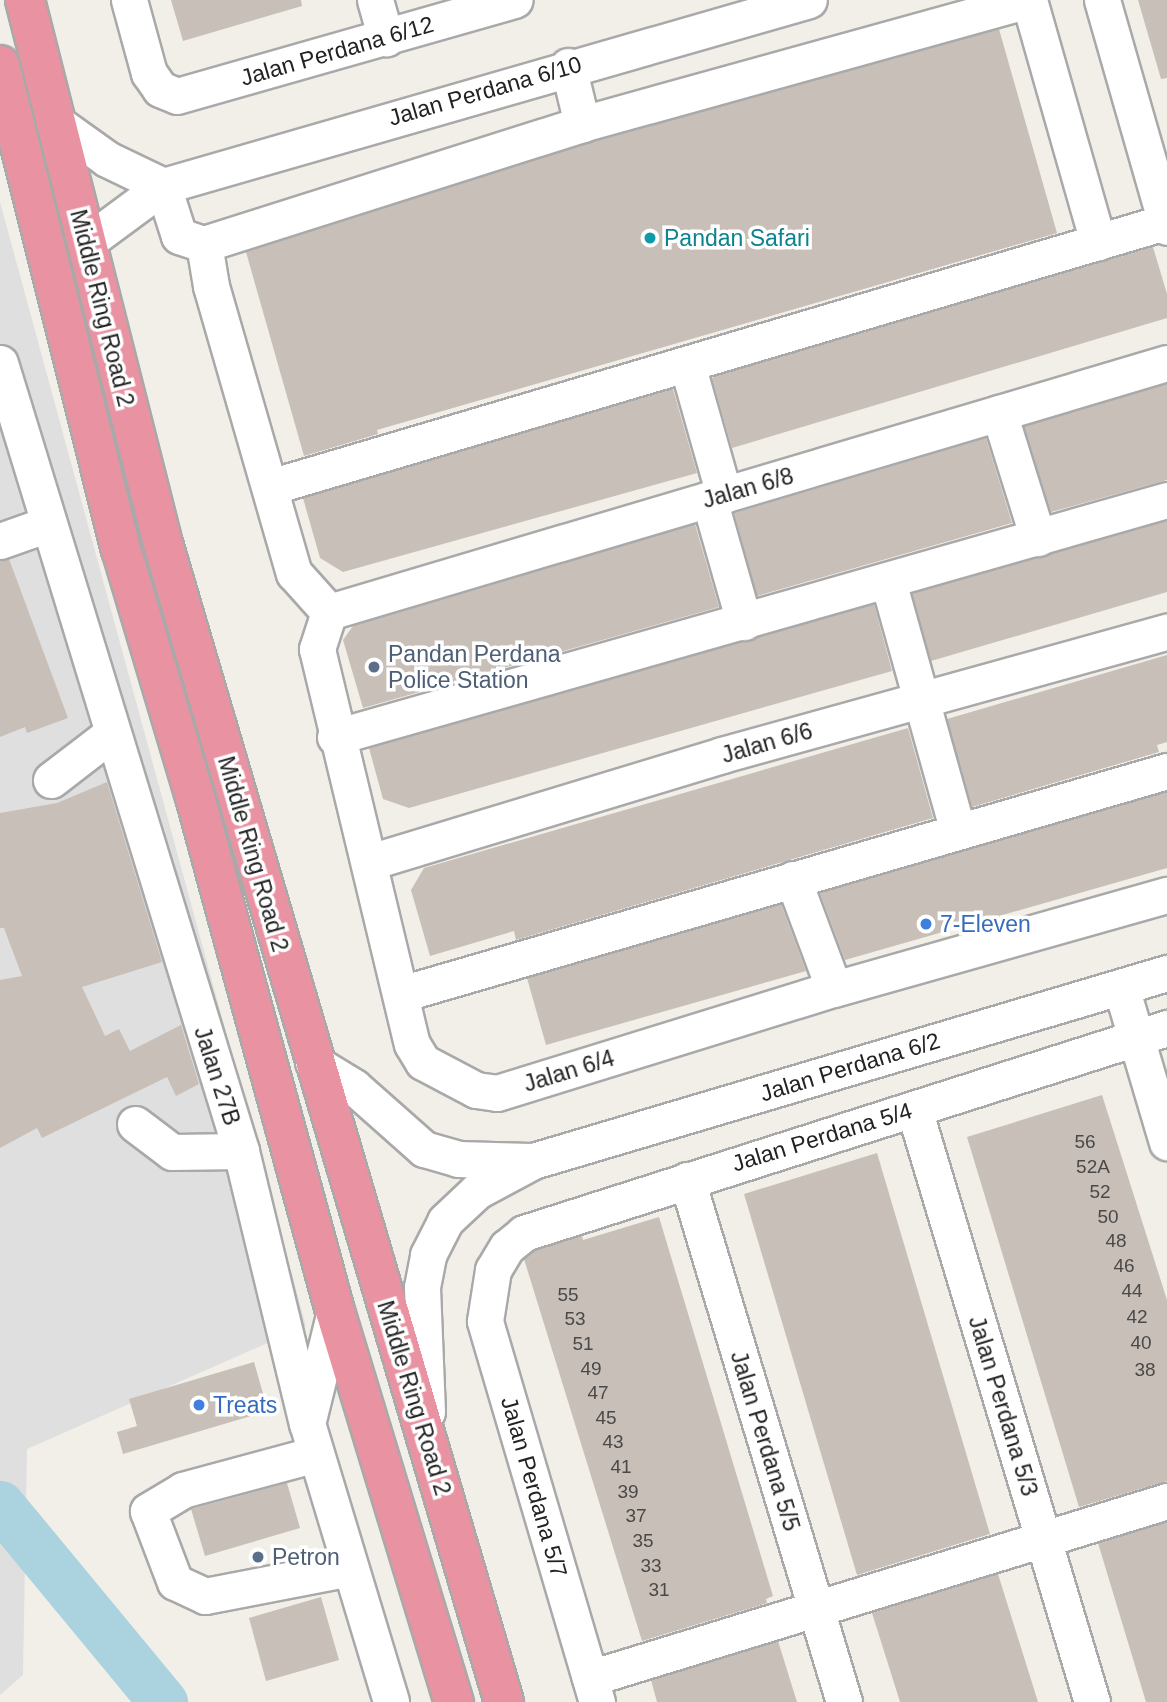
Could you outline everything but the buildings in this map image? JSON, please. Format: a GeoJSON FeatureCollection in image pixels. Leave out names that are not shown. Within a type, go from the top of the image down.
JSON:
{"type":"FeatureCollection","features":[{"type":"Feature","properties":{"kind":"highway","name":"Middle Ring Road 2"},"geometry":{"type":"LineString","coordinates":[[25,0],[162,540],[313,1062],[504,1702]]}},
{"type":"Feature","properties":{"kind":"highway","name":"Middle Ring Road 2"},"geometry":{"type":"LineString","coordinates":[[0,65],[121,549],[195,797],[335,1311],[454,1702]]}},
{"type":"Feature","properties":{"kind":"street","name":"Jalan Perdana 6/12"},"geometry":{"type":"LineString","coordinates":[[129,0],[149,73],[160,89],[177,96],[515,0]]}},
{"type":"Feature","properties":{"kind":"street"},"geometry":{"type":"LineString","coordinates":[[375,0],[386,38]]}},
{"type":"Feature","properties":{"kind":"street","name":"Jalan Perdana 6/10"},"geometry":{"type":"LineString","coordinates":[[163,186],[568,66],[809,0]]}},
{"type":"Feature","properties":{"kind":"street"},"geometry":{"type":"LineString","coordinates":[[54,121],[107,159],[163,186],[179,236],[204,244],[582,124],[1029,0],[1098,242]]}},
{"type":"Feature","properties":{"kind":"street"},"geometry":{"type":"LineString","coordinates":[[270,487],[1098,242],[1166,225],[1102,0]]}},
{"type":"Feature","properties":{"kind":"street"},"geometry":{"type":"LineString","coordinates":[[763,13],[775,70]]}},
{"type":"Feature","properties":{"kind":"street"},"geometry":{"type":"LineString","coordinates":[[568,66],[582,124]]}},
{"type":"Feature","properties":{"kind":"street"},"geometry":{"type":"LineString","coordinates":[[86,243],[163,186]]}},
{"type":"Feature","properties":{"kind":"street"},"geometry":{"type":"LineString","coordinates":[[204,244],[211,286],[294,573],[330,612]]}},
{"type":"Feature","properties":{"kind":"street","name":"Jalan 27B"},"geometry":{"type":"LineString","coordinates":[[0,363],[111,734],[241,1151],[312,1439],[391,1702]]}},
{"type":"Feature","properties":{"kind":"street"},"geometry":{"type":"LineString","coordinates":[[687,363],[744,622]]}},
{"type":"Feature","properties":{"kind":"street","name":"Jalan 6/8"},"geometry":{"type":"LineString","coordinates":[[330,612],[1167,363]]}},
{"type":"Feature","properties":{"kind":"street"},"geometry":{"type":"LineString","coordinates":[[999,414],[1038,538]]}},
{"type":"Feature","properties":{"kind":"street"},"geometry":{"type":"LineString","coordinates":[[335,737],[1167,500]]}},
{"type":"Feature","properties":{"kind":"street"},"geometry":{"type":"LineString","coordinates":[[0,541],[48,524]]}},
{"type":"Feature","properties":{"kind":"street"},"geometry":{"type":"LineString","coordinates":[[888,581],[958,831]]}},
{"type":"Feature","properties":{"kind":"street","name":"Jalan 6/4"},"geometry":{"type":"LineString","coordinates":[[330,612],[317,649],[335,737],[370,862],[412,1044],[423,1062],[476,1090],[497,1093],[834,989],[1167,895]]}},
{"type":"Feature","properties":{"kind":"street","name":"Jalan 6/6"},"geometry":{"type":"LineString","coordinates":[[370,862],[921,700],[1167,632]]}},
{"type":"Feature","properties":{"kind":"street"},"geometry":{"type":"LineString","coordinates":[[51,780],[111,734]]}},
{"type":"Feature","properties":{"kind":"street"},"geometry":{"type":"LineString","coordinates":[[401,994],[958,831],[1167,773]]}},
{"type":"Feature","properties":{"kind":"street"},"geometry":{"type":"LineString","coordinates":[[793,879],[834,989]]}},
{"type":"Feature","properties":{"kind":"street","name":"Jalan Perdana 6/2"},"geometry":{"type":"LineString","coordinates":[[429,1447],[422,1287],[428,1255],[445,1221],[477,1191],[533,1161],[1167,973]]}},
{"type":"Feature","properties":{"kind":"street"},"geometry":{"type":"LineString","coordinates":[[1121,987],[1151,1032],[1167,1142]]}},
{"type":"Feature","properties":{"kind":"street","name":"Jalan Perdana 5/4"},"geometry":{"type":"LineString","coordinates":[[493,1270],[507,1247],[524,1233],[1151,1032]]}},
{"type":"Feature","properties":{"kind":"street","name":"Jalan Perdana 6/2"},"geometry":{"type":"LineString","coordinates":[[313,1062],[354,1087],[424,1149],[458,1159],[533,1161]]}},
{"type":"Feature","properties":{"kind":"street","name":"Jalan Perdana 5/3"},"geometry":{"type":"LineString","coordinates":[[914,1109],[1092,1702]]}},
{"type":"Feature","properties":{"kind":"street"},"geometry":{"type":"LineString","coordinates":[[135,1124],[172,1152],[241,1151]]}},
{"type":"Feature","properties":{"kind":"street","name":"Jalan Perdana 5/5"},"geometry":{"type":"LineString","coordinates":[[687,1180],[844,1702]]}},
{"type":"Feature","properties":{"kind":"street","name":"Jalan Perdana 5/7"},"geometry":{"type":"LineString","coordinates":[[493,1270],[485,1321],[593,1690]]}},
{"type":"Feature","properties":{"kind":"street"},"geometry":{"type":"LineString","coordinates":[[335,1311],[312,1439],[183,1490],[148,1511],[175,1582],[205,1596],[350,1568]]}},
{"type":"Feature","properties":{"kind":"street"},"geometry":{"type":"LineString","coordinates":[[593,1690],[816,1609],[1167,1502]]}},
{"type":"Feature","properties":{"kind":"shaded area"},"geometry":{"type":"Polygon","coordinates":[[[0,202],[306,1326],[27,1449],[23,1675],[0,1695],[0,202]]]}},
{"type":"Feature","properties":{"kind":"waterway"},"geometry":{"type":"LineString","coordinates":[[0,1505],[163,1702]]}},
{"type":"Feature","properties":{"kind":"place","name":"Pandan Safari"},"geometry":{"type":"Point","coordinates":[650,238]}},
{"type":"Feature","properties":{"kind":"place","name":"Pandan Perdana Police Station"},"geometry":{"type":"Point","coordinates":[374,667]}},
{"type":"Feature","properties":{"kind":"place","name":"7-Eleven"},"geometry":{"type":"Point","coordinates":[926,924]}},
{"type":"Feature","properties":{"kind":"place","name":"Treats"},"geometry":{"type":"Point","coordinates":[199,1405]}},
{"type":"Feature","properties":{"kind":"place","name":"Petron"},"geometry":{"type":"Point","coordinates":[258,1557]}}]}
